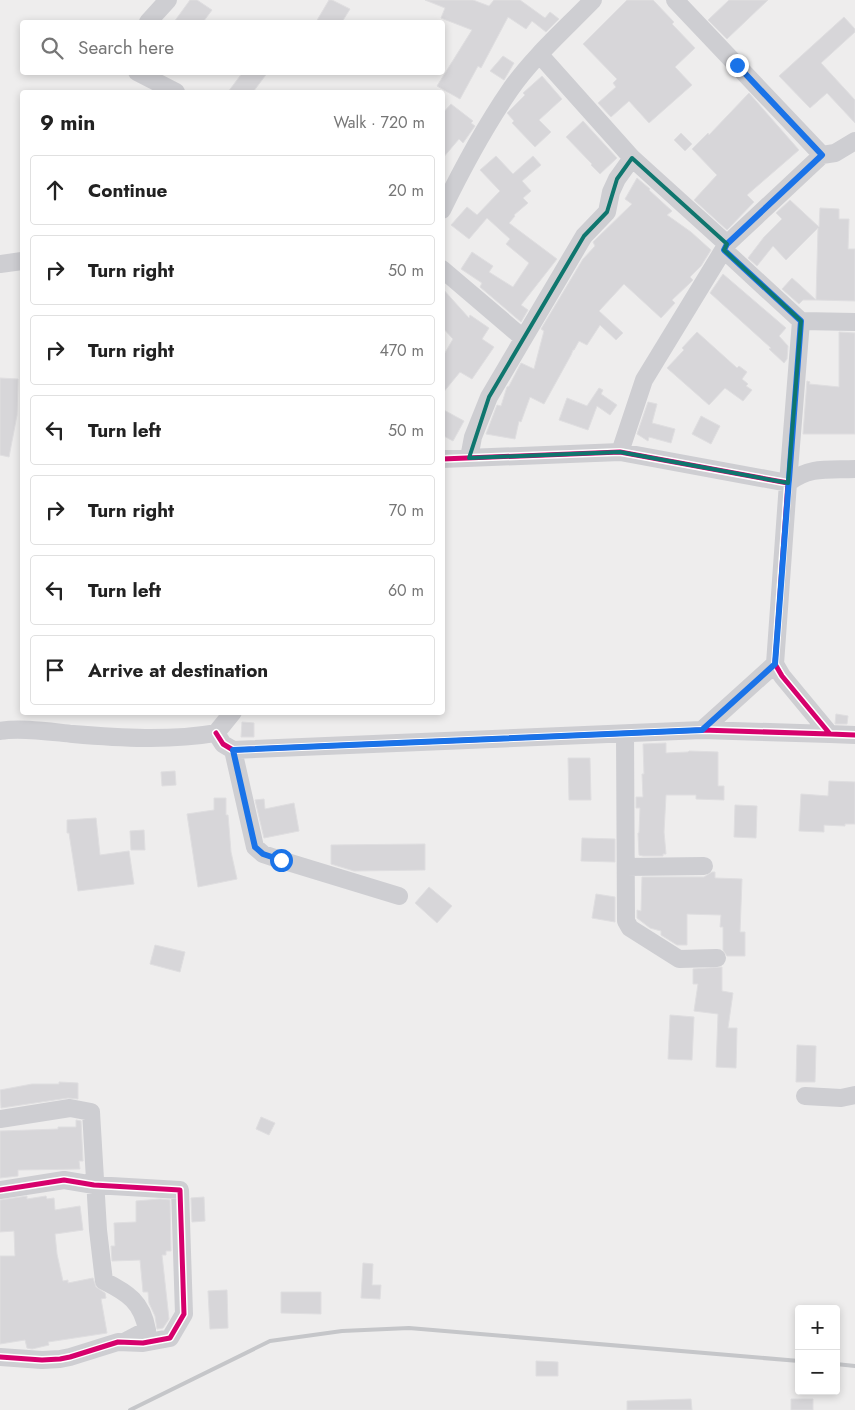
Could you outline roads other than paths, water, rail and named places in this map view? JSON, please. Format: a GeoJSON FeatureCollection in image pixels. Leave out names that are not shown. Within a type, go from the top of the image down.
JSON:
{"type":"FeatureCollection","features":[{"type":"Feature","properties":{"kind":"street"},"geometry":{"type":"LineString","coordinates":[[150,20],[168,0]]}},
{"type":"Feature","properties":{"kind":"street"},"geometry":{"type":"LineString","coordinates":[[445,204],[463,167],[510,89],[593,0]]}},
{"type":"Feature","properties":{"kind":"street"},"geometry":{"type":"LineString","coordinates":[[675,0],[822,155]]}},
{"type":"Feature","properties":{"kind":"street"},"geometry":{"type":"LineString","coordinates":[[540,55],[632,158],[801,321],[855,322]]}},
{"type":"Feature","properties":{"kind":"street"},"geometry":{"type":"LineString","coordinates":[[143,75],[172,90]]}},
{"type":"Feature","properties":{"kind":"street"},"geometry":{"type":"LineString","coordinates":[[620,452],[644,380],[725,247],[822,155],[835,153],[855,141]]}},
{"type":"Feature","properties":{"kind":"street"},"geometry":{"type":"LineString","coordinates":[[469,458],[473,436],[489,397],[584,236],[607,212],[611,192],[617,179],[632,158]]}},
{"type":"Feature","properties":{"kind":"street"},"geometry":{"type":"LineString","coordinates":[[0,264],[20,261]]}},
{"type":"Feature","properties":{"kind":"street"},"geometry":{"type":"LineString","coordinates":[[445,272],[523,338]]}},
{"type":"Feature","properties":{"kind":"street"},"geometry":{"type":"LineString","coordinates":[[801,321],[775,664],[782,676],[830,734]]}},
{"type":"Feature","properties":{"kind":"street"},"geometry":{"type":"LineString","coordinates":[[445,459],[620,452],[788,483],[798,475],[813,470],[855,469]]}},
{"type":"Feature","properties":{"kind":"street"},"geometry":{"type":"LineString","coordinates":[[702,730],[775,664]]}},
{"type":"Feature","properties":{"kind":"street"},"geometry":{"type":"LineString","coordinates":[[0,731],[42,731],[107,737],[194,737],[216,733],[231,715]]}},
{"type":"Feature","properties":{"kind":"street"},"geometry":{"type":"LineString","coordinates":[[216,733],[223,744],[233,750],[702,730],[855,735]]}},
{"type":"Feature","properties":{"kind":"street"},"geometry":{"type":"LineString","coordinates":[[625,734],[626,921],[630,928],[679,960],[717,958]]}},
{"type":"Feature","properties":{"kind":"street"},"geometry":{"type":"LineString","coordinates":[[233,750],[255,847],[263,854],[399,896]]}},
{"type":"Feature","properties":{"kind":"street"},"geometry":{"type":"LineString","coordinates":[[626,867],[704,866]]}},
{"type":"Feature","properties":{"kind":"street"},"geometry":{"type":"LineString","coordinates":[[805,1096],[841,1098],[855,1095]]}},
{"type":"Feature","properties":{"kind":"street"},"geometry":{"type":"LineString","coordinates":[[0,1119],[70,1108],[91,1112],[98,1239],[104,1281],[133,1298],[141,1309],[146,1323],[147,1330],[124,1343]]}},
{"type":"Feature","properties":{"kind":"street"},"geometry":{"type":"LineString","coordinates":[[0,1190],[64,1180],[94,1185],[180,1190],[184,1314],[170,1338],[143,1343],[118,1342],[60,1359],[42,1360],[0,1356]]}},
{"type":"Feature","properties":{"kind":"railway"},"geometry":{"type":"LineString","coordinates":[[130,1410],[270,1341],[342,1331],[409,1328],[795,1361]]}},
{"type":"Feature","properties":{"kind":"railway"},"geometry":{"type":"LineString","coordinates":[[840,1364],[855,1366]]}}]}
